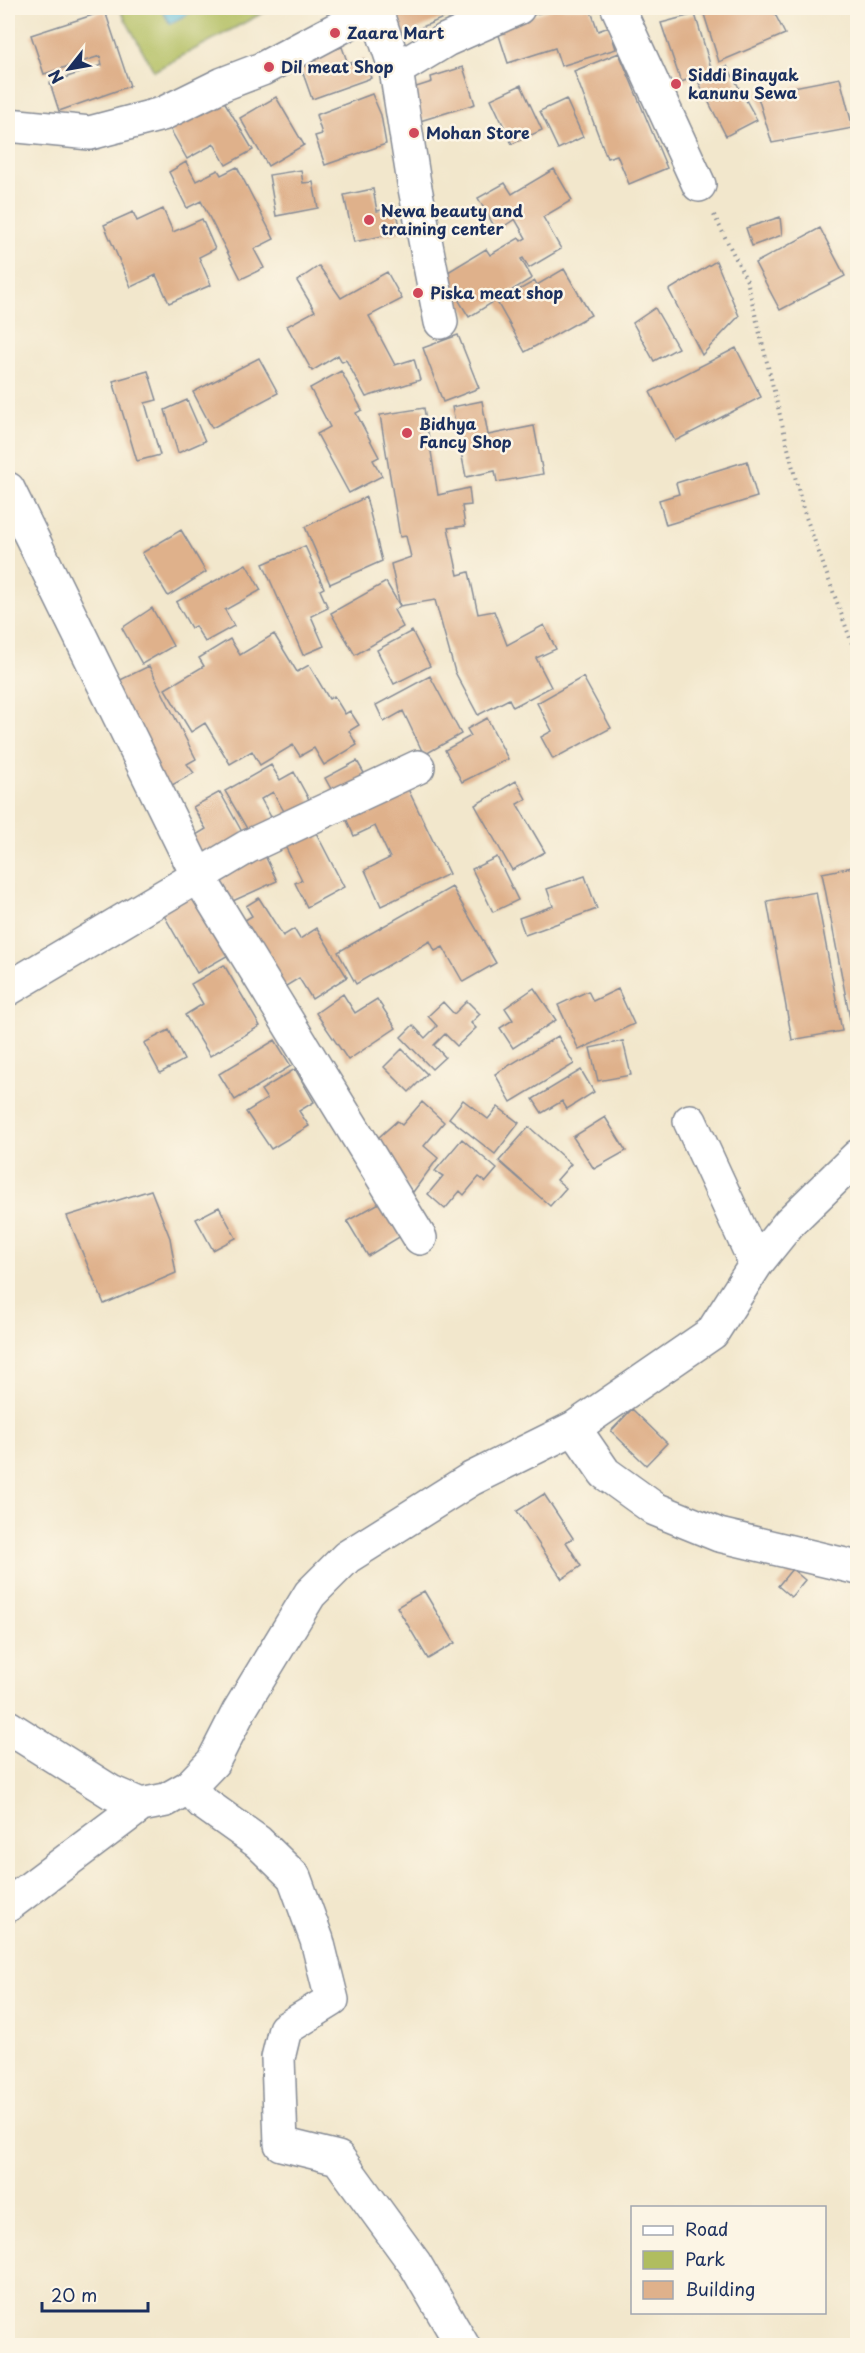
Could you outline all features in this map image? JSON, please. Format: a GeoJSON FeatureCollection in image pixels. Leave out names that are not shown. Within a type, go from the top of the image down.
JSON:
{"type":"FeatureCollection","features":[{"type":"Feature","properties":{"kind":"street"},"geometry":{"type":"LineString","coordinates":[[8,125],[90,133],[162,114],[223,84],[262,69],[375,8],[396,70],[414,183],[441,322]]}},
{"type":"Feature","properties":{"kind":"street"},"geometry":{"type":"LineString","coordinates":[[396,70],[446,39],[518,8]]}},
{"type":"Feature","properties":{"kind":"street"},"geometry":{"type":"LineString","coordinates":[[618,8],[699,185]]}},
{"type":"Feature","properties":{"kind":"street"},"geometry":{"type":"LineString","coordinates":[[8,489],[197,874],[420,1238]]}},
{"type":"Feature","properties":{"kind":"street"},"geometry":{"type":"LineString","coordinates":[[8,989],[197,874],[247,847],[418,767]]}},
{"type":"Feature","properties":{"kind":"street"},"geometry":{"type":"LineString","coordinates":[[690,1120],[756,1264]]}},
{"type":"Feature","properties":{"kind":"street"},"geometry":{"type":"LineString","coordinates":[[8,1905],[141,1805],[166,1800],[189,1787],[213,1762],[239,1711],[310,1594],[347,1557],[471,1479],[574,1428],[712,1333],[756,1264],[789,1223],[858,1156]]}},
{"type":"Feature","properties":{"kind":"street"},"geometry":{"type":"LineString","coordinates":[[574,1428],[605,1473],[655,1509],[719,1535],[858,1568]]}},
{"type":"Feature","properties":{"kind":"street"},"geometry":{"type":"LineString","coordinates":[[8,1727],[111,1792],[141,1805]]}},
{"type":"Feature","properties":{"kind":"street"},"geometry":{"type":"LineString","coordinates":[[189,1787],[202,1802],[258,1842],[294,1877],[317,1940],[332,2000],[285,2029],[278,2058],[281,2144],[338,2158],[415,2264],[463,2346]]}},
{"type":"Feature","properties":{"kind":"path"},"geometry":{"type":"LineString","coordinates":[[699,185],[747,281],[803,509],[858,660]]}},
{"type":"Feature","properties":{"kind":"green space"},"geometry":{"type":"Polygon","coordinates":[[[119,8],[272,8],[154,71],[119,8]]]}},
{"type":"Feature","properties":{"kind":"water"},"geometry":{"type":"Polygon","coordinates":[[[161,8],[198,8],[170,24],[161,8]]]}},
{"type":"Feature","properties":{"kind":"building"},"geometry":{"type":"Polygon","coordinates":[[[387,8],[466,8],[397,38],[387,8]]]}},
{"type":"Feature","properties":{"kind":"building"},"geometry":{"type":"Polygon","coordinates":[[[556,8],[590,8],[598,31],[609,27],[616,49],[561,66],[555,48],[508,63],[496,26],[556,8]]]}},
{"type":"Feature","properties":{"kind":"building"},"geometry":{"type":"Polygon","coordinates":[[[702,8],[772,8],[785,34],[719,62],[702,8]]]}},
{"type":"Feature","properties":{"kind":"building"},"geometry":{"type":"Polygon","coordinates":[[[105,11],[130,86],[59,111],[50,83],[102,65],[100,56],[44,74],[31,35],[105,11]]]}},
{"type":"Feature","properties":{"kind":"building"},"geometry":{"type":"Polygon","coordinates":[[[695,14],[712,71],[681,82],[661,23],[695,14]]]}},
{"type":"Feature","properties":{"kind":"building"},"geometry":{"type":"Polygon","coordinates":[[[342,47],[348,64],[364,59],[371,78],[312,99],[299,62],[342,47]]]}},
{"type":"Feature","properties":{"kind":"building"},"geometry":{"type":"Polygon","coordinates":[[[619,53],[667,168],[629,184],[617,155],[607,158],[574,71],[619,53]]]}},
{"type":"Feature","properties":{"kind":"building"},"geometry":{"type":"Polygon","coordinates":[[[727,66],[757,120],[726,136],[699,83],[727,66]]]}},
{"type":"Feature","properties":{"kind":"building"},"geometry":{"type":"Polygon","coordinates":[[[463,67],[475,104],[420,121],[410,89],[432,82],[431,77],[463,67]]]}},
{"type":"Feature","properties":{"kind":"building"},"geometry":{"type":"Polygon","coordinates":[[[840,78],[853,128],[772,143],[757,94],[840,78]]]}},
{"type":"Feature","properties":{"kind":"building"},"geometry":{"type":"Polygon","coordinates":[[[521,85],[542,130],[512,144],[491,99],[521,85]]]}},
{"type":"Feature","properties":{"kind":"building"},"geometry":{"type":"Polygon","coordinates":[[[372,94],[381,115],[386,144],[325,165],[315,136],[322,134],[316,115],[372,94]]]}},
{"type":"Feature","properties":{"kind":"building"},"geometry":{"type":"Polygon","coordinates":[[[276,97],[304,145],[268,166],[240,118],[276,97]]]}},
{"type":"Feature","properties":{"kind":"building"},"geometry":{"type":"Polygon","coordinates":[[[566,99],[583,137],[558,149],[540,111],[566,99]]]}},
{"type":"Feature","properties":{"kind":"building"},"geometry":{"type":"Polygon","coordinates":[[[224,101],[253,150],[226,165],[214,144],[187,159],[169,127],[200,109],[203,113],[224,101]]]}},
{"type":"Feature","properties":{"kind":"building"},"geometry":{"type":"Polygon","coordinates":[[[186,162],[196,181],[218,170],[221,175],[237,167],[274,239],[254,249],[264,268],[241,279],[201,201],[187,208],[169,172],[186,162]]]}},
{"type":"Feature","properties":{"kind":"building"},"geometry":{"type":"Polygon","coordinates":[[[554,169],[572,200],[543,217],[561,249],[529,268],[523,258],[521,259],[532,278],[469,317],[443,275],[486,249],[490,255],[519,238],[521,241],[526,238],[515,219],[497,231],[478,198],[505,183],[512,194],[554,169]]]}},
{"type":"Feature","properties":{"kind":"building"},"geometry":{"type":"Polygon","coordinates":[[[301,170],[303,183],[313,182],[318,208],[276,216],[269,175],[301,170]]]}},
{"type":"Feature","properties":{"kind":"building"},"geometry":{"type":"Polygon","coordinates":[[[373,189],[377,211],[396,207],[401,232],[354,242],[344,195],[373,189]]]}},
{"type":"Feature","properties":{"kind":"building"},"geometry":{"type":"Polygon","coordinates":[[[163,209],[173,232],[202,219],[215,249],[199,257],[211,285],[169,303],[156,275],[131,287],[104,225],[133,212],[137,221],[163,209]]]}},
{"type":"Feature","properties":{"kind":"building"},"geometry":{"type":"Polygon","coordinates":[[[780,217],[782,235],[752,246],[746,228],[780,217]]]}},
{"type":"Feature","properties":{"kind":"building"},"geometry":{"type":"Polygon","coordinates":[[[820,228],[845,276],[780,310],[755,263],[820,228]]]}},
{"type":"Feature","properties":{"kind":"building"},"geometry":{"type":"Polygon","coordinates":[[[716,261],[739,316],[702,355],[669,290],[716,261]]]}},
{"type":"Feature","properties":{"kind":"building"},"geometry":{"type":"Polygon","coordinates":[[[319,266],[341,298],[387,272],[402,299],[369,316],[395,365],[414,359],[420,380],[366,397],[346,360],[342,362],[338,355],[312,371],[287,326],[315,311],[297,281],[319,266]]]}},
{"type":"Feature","properties":{"kind":"building"},"geometry":{"type":"Polygon","coordinates":[[[564,269],[591,315],[525,352],[497,302],[535,281],[537,285],[564,269]]]}},
{"type":"Feature","properties":{"kind":"building"},"geometry":{"type":"Polygon","coordinates":[[[655,308],[678,348],[654,361],[633,323],[655,308]]]}},
{"type":"Feature","properties":{"kind":"building"},"geometry":{"type":"Polygon","coordinates":[[[458,335],[479,388],[443,402],[423,348],[458,335]]]}},
{"type":"Feature","properties":{"kind":"building"},"geometry":{"type":"Polygon","coordinates":[[[736,348],[761,397],[675,441],[650,392],[736,348]]]}},
{"type":"Feature","properties":{"kind":"building"},"geometry":{"type":"Polygon","coordinates":[[[259,358],[278,393],[212,428],[193,392],[259,358]]]}},
{"type":"Feature","properties":{"kind":"building"},"geometry":{"type":"Polygon","coordinates":[[[148,371],[157,400],[145,403],[160,455],[137,461],[113,381],[148,371]]]}},
{"type":"Feature","properties":{"kind":"building"},"geometry":{"type":"Polygon","coordinates":[[[341,371],[362,410],[356,413],[379,457],[373,460],[382,476],[349,493],[317,434],[330,427],[310,388],[341,371]]]}},
{"type":"Feature","properties":{"kind":"building"},"geometry":{"type":"Polygon","coordinates":[[[187,400],[205,441],[178,453],[165,410],[187,400]]]}},
{"type":"Feature","properties":{"kind":"building"},"geometry":{"type":"Polygon","coordinates":[[[482,401],[488,435],[534,426],[543,474],[497,482],[495,471],[466,477],[452,407],[482,401]]]}},
{"type":"Feature","properties":{"kind":"building"},"geometry":{"type":"Polygon","coordinates":[[[424,408],[438,495],[469,488],[471,505],[462,506],[465,526],[448,528],[458,575],[469,572],[478,614],[494,611],[507,645],[544,625],[556,649],[536,658],[551,687],[513,707],[509,699],[478,715],[455,672],[435,600],[400,606],[391,564],[411,557],[406,536],[400,537],[380,415],[424,408]]]}},
{"type":"Feature","properties":{"kind":"building"},"geometry":{"type":"Polygon","coordinates":[[[747,461],[757,497],[666,525],[659,500],[679,494],[676,483],[747,461]]]}},
{"type":"Feature","properties":{"kind":"building"},"geometry":{"type":"Polygon","coordinates":[[[366,497],[382,561],[330,584],[305,527],[366,497]]]}},
{"type":"Feature","properties":{"kind":"building"},"geometry":{"type":"Polygon","coordinates":[[[181,530],[206,572],[168,596],[142,553],[181,530]]]}},
{"type":"Feature","properties":{"kind":"building"},"geometry":{"type":"Polygon","coordinates":[[[305,546],[324,588],[320,590],[328,608],[311,616],[324,646],[303,655],[263,564],[305,546]]]}},
{"type":"Feature","properties":{"kind":"building"},"geometry":{"type":"Polygon","coordinates":[[[246,564],[261,590],[225,610],[234,626],[205,642],[195,626],[191,628],[176,602],[246,564]]]}},
{"type":"Feature","properties":{"kind":"building"},"geometry":{"type":"Polygon","coordinates":[[[386,582],[400,606],[394,610],[403,627],[355,655],[331,613],[386,582]]]}},
{"type":"Feature","properties":{"kind":"building"},"geometry":{"type":"Polygon","coordinates":[[[152,608],[173,646],[142,664],[122,628],[152,608]]]}},
{"type":"Feature","properties":{"kind":"building"},"geometry":{"type":"Polygon","coordinates":[[[412,631],[430,666],[394,684],[377,650],[412,631]]]}},
{"type":"Feature","properties":{"kind":"building"},"geometry":{"type":"Polygon","coordinates":[[[274,634],[297,672],[309,665],[329,699],[334,696],[345,714],[350,711],[359,725],[349,731],[357,745],[324,765],[314,748],[300,756],[293,745],[260,765],[252,751],[230,764],[205,723],[191,732],[165,689],[204,666],[199,658],[230,639],[240,655],[274,634]]]}},
{"type":"Feature","properties":{"kind":"building"},"geometry":{"type":"Polygon","coordinates":[[[149,666],[196,759],[187,764],[194,773],[163,790],[108,686],[149,666]]]}},
{"type":"Feature","properties":{"kind":"building"},"geometry":{"type":"Polygon","coordinates":[[[430,676],[461,734],[424,755],[403,711],[384,722],[376,705],[430,676]]]}},
{"type":"Feature","properties":{"kind":"building"},"geometry":{"type":"Polygon","coordinates":[[[583,677],[611,728],[553,759],[541,737],[552,731],[537,703],[583,677]]]}},
{"type":"Feature","properties":{"kind":"building"},"geometry":{"type":"Polygon","coordinates":[[[487,718],[508,759],[462,782],[445,750],[471,736],[467,729],[487,718]]]}},
{"type":"Feature","properties":{"kind":"building"},"geometry":{"type":"Polygon","coordinates":[[[357,761],[368,780],[336,798],[325,778],[357,761]]]}},
{"type":"Feature","properties":{"kind":"building"},"geometry":{"type":"Polygon","coordinates":[[[271,765],[280,780],[294,772],[313,807],[289,820],[273,792],[261,799],[276,826],[253,839],[225,791],[271,765]]]}},
{"type":"Feature","properties":{"kind":"building"},"geometry":{"type":"Polygon","coordinates":[[[516,781],[526,799],[517,804],[545,852],[512,870],[475,805],[516,781]]]}},
{"type":"Feature","properties":{"kind":"building"},"geometry":{"type":"Polygon","coordinates":[[[406,785],[449,874],[381,906],[365,870],[390,858],[375,826],[354,836],[344,814],[406,785]]]}},
{"type":"Feature","properties":{"kind":"building"},"geometry":{"type":"Polygon","coordinates":[[[220,792],[247,841],[203,863],[186,841],[206,829],[193,807],[220,792]]]}},
{"type":"Feature","properties":{"kind":"building"},"geometry":{"type":"Polygon","coordinates":[[[311,823],[344,887],[307,907],[295,883],[302,880],[281,838],[311,823]]]}},
{"type":"Feature","properties":{"kind":"building"},"geometry":{"type":"Polygon","coordinates":[[[260,845],[277,881],[224,905],[205,874],[260,845]]]}},
{"type":"Feature","properties":{"kind":"building"},"geometry":{"type":"Polygon","coordinates":[[[497,857],[518,900],[493,912],[472,869],[497,857]]]}},
{"type":"Feature","properties":{"kind":"building"},"geometry":{"type":"Polygon","coordinates":[[[858,866],[858,1023],[851,1024],[822,873],[858,866]]]}},
{"type":"Feature","properties":{"kind":"building"},"geometry":{"type":"Polygon","coordinates":[[[585,876],[597,909],[525,935],[519,918],[553,906],[547,889],[585,876]]]}},
{"type":"Feature","properties":{"kind":"building"},"geometry":{"type":"Polygon","coordinates":[[[452,887],[496,963],[463,982],[443,947],[435,951],[430,941],[356,984],[338,952],[452,887]]]}},
{"type":"Feature","properties":{"kind":"building"},"geometry":{"type":"Polygon","coordinates":[[[197,890],[232,953],[197,973],[161,910],[197,890]]]}},
{"type":"Feature","properties":{"kind":"building"},"geometry":{"type":"Polygon","coordinates":[[[816,892],[842,1031],[792,1040],[767,901],[816,892]]]}},
{"type":"Feature","properties":{"kind":"building"},"geometry":{"type":"Polygon","coordinates":[[[259,898],[283,936],[294,929],[300,939],[317,928],[347,977],[312,999],[299,978],[278,991],[240,923],[252,916],[246,906],[259,898]]]}},
{"type":"Feature","properties":{"kind":"building"},"geometry":{"type":"Polygon","coordinates":[[[224,965],[260,1026],[210,1056],[185,1015],[203,1004],[191,984],[224,965]]]}},
{"type":"Feature","properties":{"kind":"building"},"geometry":{"type":"Polygon","coordinates":[[[534,988],[556,1020],[513,1048],[500,1028],[513,1020],[505,1008],[534,988]]]}},
{"type":"Feature","properties":{"kind":"building"},"geometry":{"type":"Polygon","coordinates":[[[618,989],[634,1024],[579,1050],[558,1005],[588,991],[593,1001],[618,989]]]}},
{"type":"Feature","properties":{"kind":"building"},"geometry":{"type":"Polygon","coordinates":[[[343,994],[355,1013],[377,999],[396,1028],[348,1060],[316,1013],[343,994]]]}},
{"type":"Feature","properties":{"kind":"building"},"geometry":{"type":"Polygon","coordinates":[[[467,1001],[480,1014],[471,1023],[476,1028],[457,1046],[445,1034],[434,1045],[445,1057],[432,1069],[401,1037],[413,1025],[425,1038],[437,1026],[428,1016],[443,1002],[454,1014],[467,1001]]]}},
{"type":"Feature","properties":{"kind":"building"},"geometry":{"type":"Polygon","coordinates":[[[169,1030],[184,1060],[160,1073],[144,1043],[169,1030]]]}},
{"type":"Feature","properties":{"kind":"building"},"geometry":{"type":"Polygon","coordinates":[[[558,1036],[574,1064],[511,1102],[495,1074],[558,1036]]]}},
{"type":"Feature","properties":{"kind":"building"},"geometry":{"type":"Polygon","coordinates":[[[275,1040],[291,1066],[235,1100],[219,1074],[275,1040]]]}},
{"type":"Feature","properties":{"kind":"building"},"geometry":{"type":"Polygon","coordinates":[[[623,1041],[631,1075],[598,1081],[590,1048],[623,1041]]]}},
{"type":"Feature","properties":{"kind":"building"},"geometry":{"type":"Polygon","coordinates":[[[402,1049],[427,1074],[409,1092],[384,1067],[402,1049]]]}},
{"type":"Feature","properties":{"kind":"building"},"geometry":{"type":"Polygon","coordinates":[[[295,1069],[314,1102],[299,1111],[309,1126],[271,1149],[246,1112],[267,1099],[261,1090],[295,1069]]]}},
{"type":"Feature","properties":{"kind":"building"},"geometry":{"type":"Polygon","coordinates":[[[581,1070],[594,1092],[567,1109],[562,1101],[542,1113],[533,1099],[581,1070]]]}},
{"type":"Feature","properties":{"kind":"building"},"geometry":{"type":"Polygon","coordinates":[[[463,1100],[488,1119],[498,1107],[519,1123],[495,1154],[449,1118],[463,1100]]]}},
{"type":"Feature","properties":{"kind":"building"},"geometry":{"type":"Polygon","coordinates":[[[422,1102],[444,1122],[424,1146],[438,1158],[413,1192],[369,1146],[397,1121],[402,1125],[422,1102]]]}},
{"type":"Feature","properties":{"kind":"building"},"geometry":{"type":"Polygon","coordinates":[[[605,1117],[626,1151],[594,1169],[573,1137],[605,1117]]]}},
{"type":"Feature","properties":{"kind":"building"},"geometry":{"type":"Polygon","coordinates":[[[529,1127],[571,1164],[557,1180],[566,1188],[550,1206],[499,1161],[529,1127]]]}},
{"type":"Feature","properties":{"kind":"building"},"geometry":{"type":"Polygon","coordinates":[[[462,1139],[497,1169],[486,1182],[479,1177],[464,1195],[460,1191],[445,1209],[428,1194],[443,1176],[435,1171],[462,1139]]]}},
{"type":"Feature","properties":{"kind":"building"},"geometry":{"type":"Polygon","coordinates":[[[151,1190],[170,1238],[176,1273],[104,1304],[67,1216],[151,1190]]]}},
{"type":"Feature","properties":{"kind":"building"},"geometry":{"type":"Polygon","coordinates":[[[381,1202],[401,1236],[368,1256],[347,1221],[381,1202]]]}},
{"type":"Feature","properties":{"kind":"building"},"geometry":{"type":"Polygon","coordinates":[[[219,1207],[236,1238],[213,1250],[196,1219],[219,1207]]]}},
{"type":"Feature","properties":{"kind":"building"},"geometry":{"type":"Polygon","coordinates":[[[632,1409],[667,1443],[646,1465],[611,1431],[632,1409]]]}},
{"type":"Feature","properties":{"kind":"building"},"geometry":{"type":"Polygon","coordinates":[[[544,1494],[573,1538],[566,1542],[581,1566],[562,1579],[517,1511],[544,1494]]]}},
{"type":"Feature","properties":{"kind":"building"},"geometry":{"type":"Polygon","coordinates":[[[792,1569],[805,1580],[791,1597],[778,1586],[792,1569]]]}},
{"type":"Feature","properties":{"kind":"building"},"geometry":{"type":"Polygon","coordinates":[[[424,1591],[455,1643],[428,1659],[397,1607],[424,1591]]]}},
{"type":"Feature","properties":{"kind":"place","name":"Zaara Mart"},"geometry":{"type":"Point","coordinates":[335,33]}},
{"type":"Feature","properties":{"kind":"place","name":"Dil meat Shop"},"geometry":{"type":"Point","coordinates":[269,67]}},
{"type":"Feature","properties":{"kind":"place","name":"Siddi Binayak kanunu Sewa"},"geometry":{"type":"Point","coordinates":[676,84]}},
{"type":"Feature","properties":{"kind":"place","name":"Mohan Store"},"geometry":{"type":"Point","coordinates":[414,133]}},
{"type":"Feature","properties":{"kind":"place","name":"Newa beauty and training center"},"geometry":{"type":"Point","coordinates":[369,220]}},
{"type":"Feature","properties":{"kind":"place","name":"Piska meat shop"},"geometry":{"type":"Point","coordinates":[418,293]}},
{"type":"Feature","properties":{"kind":"place","name":"Bidhya Fancy Shop"},"geometry":{"type":"Point","coordinates":[407,433]}}]}
